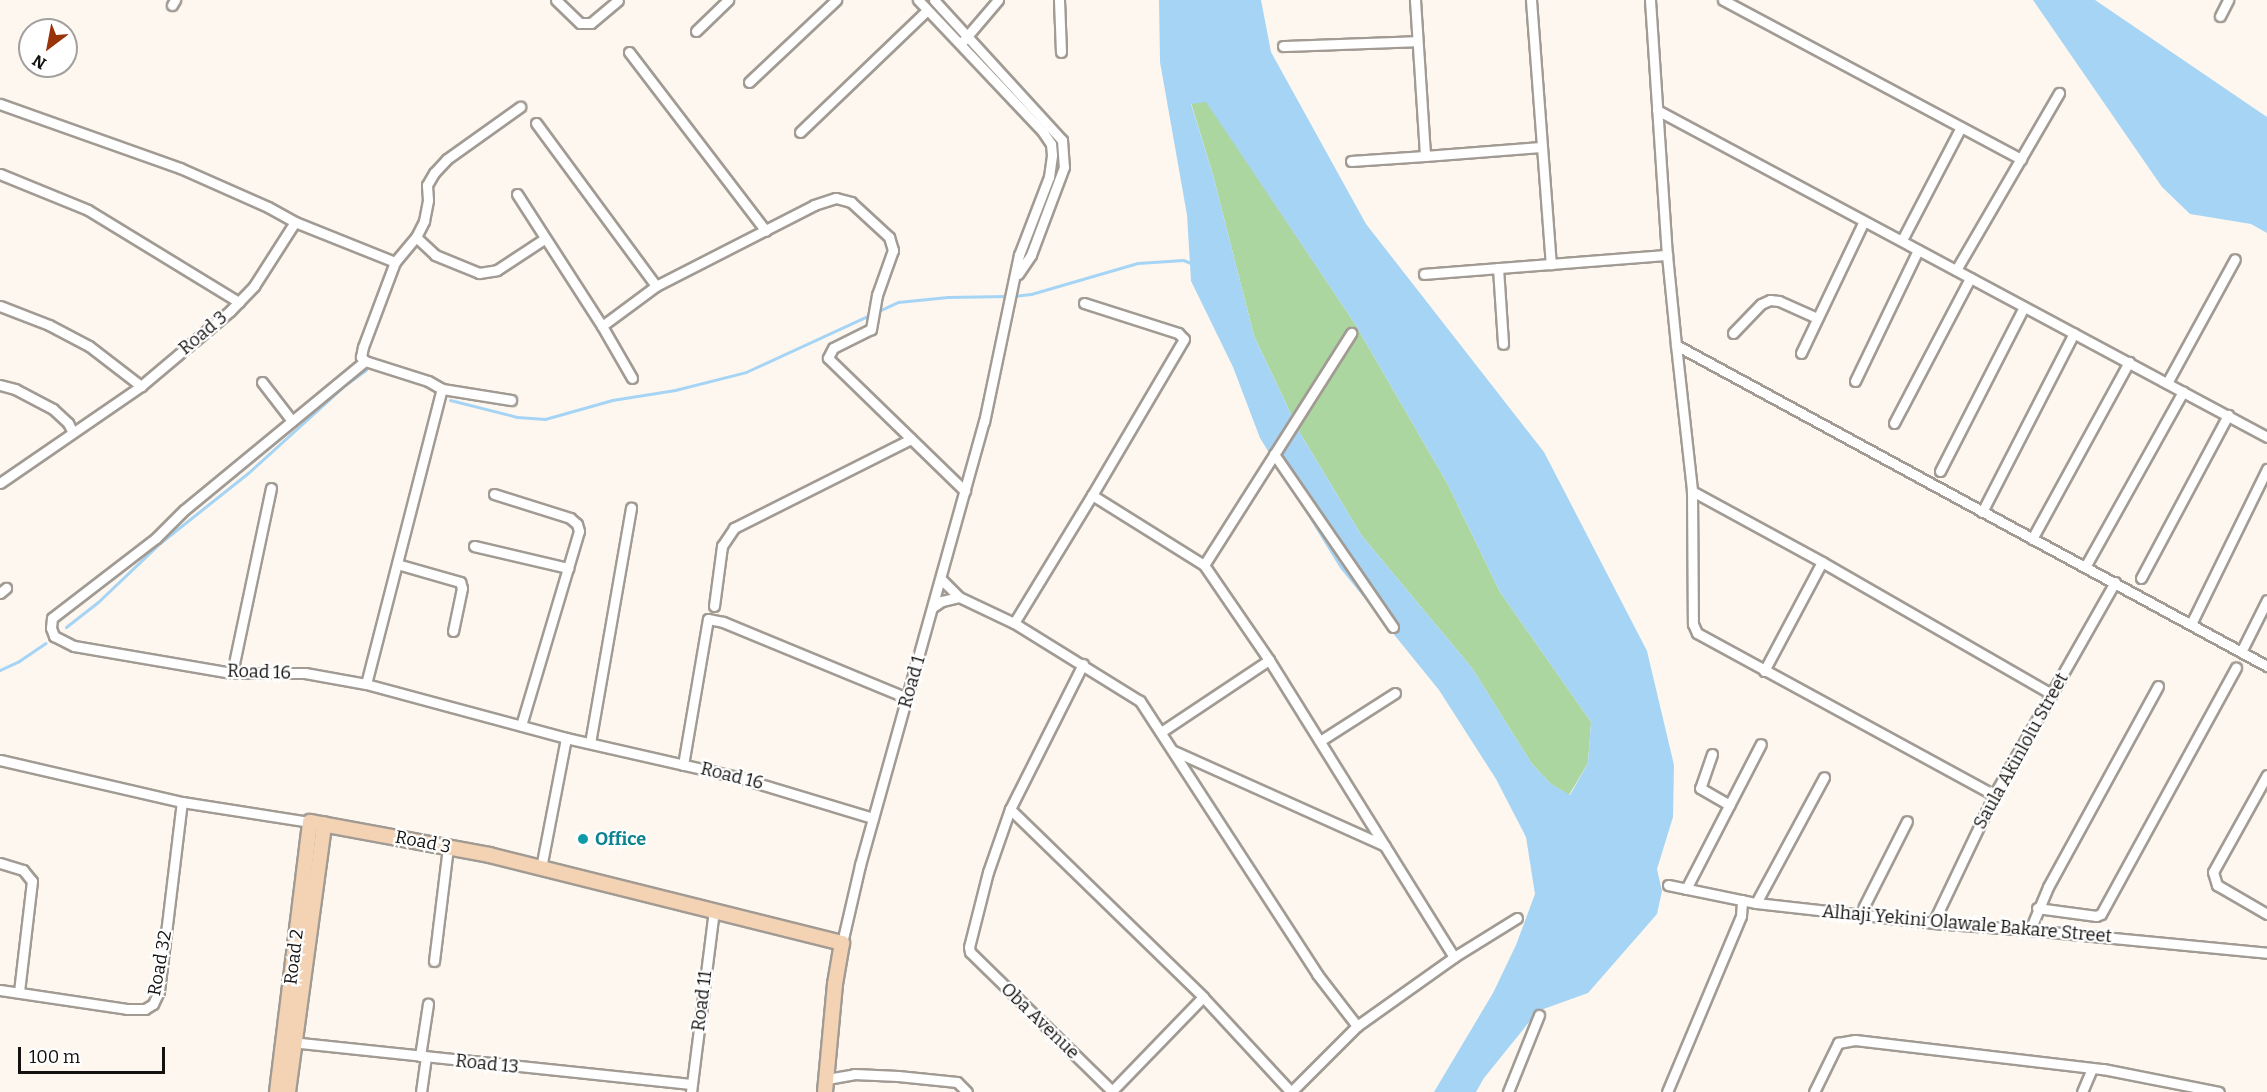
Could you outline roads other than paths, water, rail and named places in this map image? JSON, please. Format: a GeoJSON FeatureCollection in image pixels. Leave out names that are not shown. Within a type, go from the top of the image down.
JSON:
{"type":"FeatureCollection","features":[{"type":"Feature","properties":{"kind":"street"},"geometry":{"type":"LineString","coordinates":[[556,0],[580,23],[591,23],[618,0]]}},
{"type":"Feature","properties":{"kind":"street"},"geometry":{"type":"LineString","coordinates":[[696,31],[728,0]]}},
{"type":"Feature","properties":{"kind":"street"},"geometry":{"type":"LineString","coordinates":[[749,82],[836,0]]}},
{"type":"Feature","properties":{"kind":"street","name":"Road 1"},"geometry":{"type":"LineString","coordinates":[[826,1085],[842,943],[873,818],[989,401],[1019,255],[1049,177],[1052,155],[1051,144],[918,0]]}},
{"type":"Feature","properties":{"kind":"street","name":"Road 1"},"geometry":{"type":"LineString","coordinates":[[934,0],[1062,140],[1064,167],[1030,255],[1015,280]]}},
{"type":"Feature","properties":{"kind":"street"},"geometry":{"type":"LineString","coordinates":[[960,45],[998,0]]}},
{"type":"Feature","properties":{"kind":"street"},"geometry":{"type":"LineString","coordinates":[[1059,0],[1061,52]]}},
{"type":"Feature","properties":{"kind":"street"},"geometry":{"type":"LineString","coordinates":[[1414,0],[1425,156]]}},
{"type":"Feature","properties":{"kind":"street"},"geometry":{"type":"LineString","coordinates":[[1531,0],[1551,264]]}},
{"type":"Feature","properties":{"kind":"street"},"geometry":{"type":"LineString","coordinates":[[1650,0],[1667,255],[1692,491],[1694,629],[1705,639],[1994,795]]}},
{"type":"Feature","properties":{"kind":"street"},"geometry":{"type":"LineString","coordinates":[[1723,0],[2021,159]]}},
{"type":"Feature","properties":{"kind":"street"},"geometry":{"type":"LineString","coordinates":[[2220,16],[2228,0]]}},
{"type":"Feature","properties":{"kind":"street"},"geometry":{"type":"LineString","coordinates":[[800,132],[927,10]]}},
{"type":"Feature","properties":{"kind":"street"},"geometry":{"type":"LineString","coordinates":[[1282,46],[1418,41]]}},
{"type":"Feature","properties":{"kind":"street"},"geometry":{"type":"LineString","coordinates":[[629,52],[766,231]]}},
{"type":"Feature","properties":{"kind":"street"},"geometry":{"type":"LineString","coordinates":[[1956,270],[2059,93]]}},
{"type":"Feature","properties":{"kind":"street"},"geometry":{"type":"LineString","coordinates":[[0,104],[180,168],[268,207],[295,222],[395,262]]}},
{"type":"Feature","properties":{"kind":"street"},"geometry":{"type":"LineString","coordinates":[[511,400],[442,389],[428,381],[365,361],[361,357],[395,262],[416,237],[427,208],[427,185],[434,173],[447,159],[520,107]]}},
{"type":"Feature","properties":{"kind":"street"},"geometry":{"type":"LineString","coordinates":[[1657,110],[2267,437]]}},
{"type":"Feature","properties":{"kind":"street"},"geometry":{"type":"LineString","coordinates":[[536,123],[656,286]]}},
{"type":"Feature","properties":{"kind":"street"},"geometry":{"type":"LineString","coordinates":[[1902,240],[1960,127]]}},
{"type":"Feature","properties":{"kind":"street"},"geometry":{"type":"LineString","coordinates":[[1351,161],[1541,147]]}},
{"type":"Feature","properties":{"kind":"street"},"geometry":{"type":"LineString","coordinates":[[0,174],[88,210],[238,302]]}},
{"type":"Feature","properties":{"kind":"street"},"geometry":{"type":"LineString","coordinates":[[517,194],[602,326],[632,378]]}},
{"type":"Feature","properties":{"kind":"street"},"geometry":{"type":"LineString","coordinates":[[602,326],[656,286],[826,200],[836,198],[851,202],[893,243],[893,250],[875,305],[872,326],[868,332],[833,348],[828,358],[965,491]]}},
{"type":"Feature","properties":{"kind":"street"},"geometry":{"type":"LineString","coordinates":[[1800,353],[1863,221]]}},
{"type":"Feature","properties":{"kind":"street","name":"Road 3"},"geometry":{"type":"LineString","coordinates":[[0,483],[72,431],[141,386],[238,302],[254,286],[295,222]]}},
{"type":"Feature","properties":{"kind":"street"},"geometry":{"type":"LineString","coordinates":[[416,237],[435,255],[479,273],[497,270],[544,239]]}},
{"type":"Feature","properties":{"kind":"street"},"geometry":{"type":"LineString","coordinates":[[1856,381],[1918,250]]}},
{"type":"Feature","properties":{"kind":"street"},"geometry":{"type":"LineString","coordinates":[[1424,274],[1667,255]]}},
{"type":"Feature","properties":{"kind":"street"},"geometry":{"type":"LineString","coordinates":[[2167,383],[2235,259]]}},
{"type":"Feature","properties":{"kind":"street"},"geometry":{"type":"LineString","coordinates":[[1498,268],[1503,344]]}},
{"type":"Feature","properties":{"kind":"street"},"geometry":{"type":"LineString","coordinates":[[1894,423],[1970,278]]}},
{"type":"Feature","properties":{"kind":"street"},"geometry":{"type":"LineString","coordinates":[[1733,333],[1761,304],[1770,300],[1779,301],[1817,318]]}},
{"type":"Feature","properties":{"kind":"street"},"geometry":{"type":"LineString","coordinates":[[1014,623],[1184,339],[1178,333],[1084,303]]}},
{"type":"Feature","properties":{"kind":"street"},"geometry":{"type":"LineString","coordinates":[[0,306],[49,326],[89,346],[141,386]]}},
{"type":"Feature","properties":{"kind":"street"},"geometry":{"type":"LineString","coordinates":[[1940,471],[2025,307]]}},
{"type":"Feature","properties":{"kind":"street"},"geometry":{"type":"LineString","coordinates":[[1204,565],[1351,333]]}},
{"type":"Feature","properties":{"kind":"street"},"geometry":{"type":"LineString","coordinates":[[1982,512],[2074,333]]}},
{"type":"Feature","properties":{"kind":"street"},"geometry":{"type":"LineString","coordinates":[[1676,345],[2267,666]]}},
{"type":"Feature","properties":{"kind":"street","name":"Road 16"},"geometry":{"type":"LineString","coordinates":[[365,361],[184,510],[156,538],[52,618],[51,628],[54,636],[74,646],[232,673],[305,673],[366,684],[566,738],[780,788],[873,818]]}},
{"type":"Feature","properties":{"kind":"street"},"geometry":{"type":"LineString","coordinates":[[2032,539],[2129,363]]}},
{"type":"Feature","properties":{"kind":"street"},"geometry":{"type":"LineString","coordinates":[[262,382],[292,421]]}},
{"type":"Feature","properties":{"kind":"street"},"geometry":{"type":"LineString","coordinates":[[0,385],[53,409],[68,423],[72,431]]}},
{"type":"Feature","properties":{"kind":"street"},"geometry":{"type":"LineString","coordinates":[[366,684],[442,389]]}},
{"type":"Feature","properties":{"kind":"street"},"geometry":{"type":"LineString","coordinates":[[2085,567],[2183,392]]}},
{"type":"Feature","properties":{"kind":"street"},"geometry":{"type":"LineString","coordinates":[[2141,578],[2228,415]]}},
{"type":"Feature","properties":{"kind":"street"},"geometry":{"type":"LineString","coordinates":[[714,606],[722,546],[734,528],[911,439]]}},
{"type":"Feature","properties":{"kind":"street"},"geometry":{"type":"LineString","coordinates":[[1274,454],[1393,627]]}},
{"type":"Feature","properties":{"kind":"street"},"geometry":{"type":"LineString","coordinates":[[2191,624],[2267,469]]}},
{"type":"Feature","properties":{"kind":"street"},"geometry":{"type":"LineString","coordinates":[[232,673],[271,488]]}},
{"type":"Feature","properties":{"kind":"street"},"geometry":{"type":"LineString","coordinates":[[1692,491],[1822,562],[2052,694]]}},
{"type":"Feature","properties":{"kind":"street"},"geometry":{"type":"LineString","coordinates":[[494,494],[570,518],[577,524],[579,531],[521,726]]}},
{"type":"Feature","properties":{"kind":"street"},"geometry":{"type":"LineString","coordinates":[[1092,495],[1204,565],[1269,660],[1454,957]]}},
{"type":"Feature","properties":{"kind":"street"},"geometry":{"type":"LineString","coordinates":[[590,743],[631,508]]}},
{"type":"Feature","properties":{"kind":"street"},"geometry":{"type":"LineString","coordinates":[[474,546],[568,568]]}},
{"type":"Feature","properties":{"kind":"street"},"geometry":{"type":"LineString","coordinates":[[1764,671],[1822,562]]}},
{"type":"Feature","properties":{"kind":"street"},"geometry":{"type":"LineString","coordinates":[[397,564],[460,582],[462,585],[453,631]]}},
{"type":"Feature","properties":{"kind":"street"},"geometry":{"type":"LineString","coordinates":[[941,579],[959,597],[1014,623],[1136,698],[1161,732],[1317,974],[1357,1026]]}},
{"type":"Feature","properties":{"kind":"street","name":"Saula Akinlolu Street"},"geometry":{"type":"LineString","coordinates":[[1933,924],[1994,795],[2115,582]]}},
{"type":"Feature","properties":{"kind":"street"},"geometry":{"type":"LineString","coordinates":[[933,607],[942,601],[959,597]]}},
{"type":"Feature","properties":{"kind":"street"},"geometry":{"type":"LineString","coordinates":[[2241,652],[2267,600]]}},
{"type":"Feature","properties":{"kind":"street"},"geometry":{"type":"LineString","coordinates":[[683,765],[708,619],[723,622],[907,698]]}},
{"type":"Feature","properties":{"kind":"street"},"geometry":{"type":"LineString","coordinates":[[1161,732],[1269,660]]}},
{"type":"Feature","properties":{"kind":"street"},"geometry":{"type":"LineString","coordinates":[[1083,664],[1010,809],[1203,998],[1291,1092],[1357,1026],[1454,957],[1517,918]]}},
{"type":"Feature","properties":{"kind":"street"},"geometry":{"type":"LineString","coordinates":[[2037,909],[2096,916],[2101,914],[2236,667]]}},
{"type":"Feature","properties":{"kind":"street"},"geometry":{"type":"LineString","coordinates":[[2030,930],[2037,909],[2158,686]]}},
{"type":"Feature","properties":{"kind":"street"},"geometry":{"type":"LineString","coordinates":[[1320,741],[1395,693]]}},
{"type":"Feature","properties":{"kind":"street"},"geometry":{"type":"LineString","coordinates":[[541,868],[566,738]]}},
{"type":"Feature","properties":{"kind":"street"},"geometry":{"type":"LineString","coordinates":[[1686,889],[1761,744]]}},
{"type":"Feature","properties":{"kind":"street"},"geometry":{"type":"LineString","coordinates":[[1173,751],[1385,846]]}},
{"type":"Feature","properties":{"kind":"street"},"geometry":{"type":"LineString","coordinates":[[1712,754],[1700,788],[1729,805]]}},
{"type":"Feature","properties":{"kind":"street","name":"Road 3"},"geometry":{"type":"LineString","coordinates":[[0,760],[182,802],[317,823],[448,847],[842,943]]}},
{"type":"Feature","properties":{"kind":"street"},"geometry":{"type":"LineString","coordinates":[[2267,775],[2212,872],[2217,885],[2267,914]]}},
{"type":"Feature","properties":{"kind":"street"},"geometry":{"type":"LineString","coordinates":[[1756,903],[1824,777]]}},
{"type":"Feature","properties":{"kind":"street","name":"Road 32"},"geometry":{"type":"LineString","coordinates":[[0,990],[127,1009],[145,1009],[153,1004],[159,992],[182,802]]}},
{"type":"Feature","properties":{"kind":"street","name":"Oba Avenue"},"geometry":{"type":"LineString","coordinates":[[1010,809],[988,873],[969,946],[970,952],[1111,1091]]}},
{"type":"Feature","properties":{"kind":"street"},"geometry":{"type":"LineString","coordinates":[[1860,914],[1907,821]]}},
{"type":"Feature","properties":{"kind":"street","name":"Road 2"},"geometry":{"type":"LineString","coordinates":[[288,1092],[289,1042],[317,823]]}},
{"type":"Feature","properties":{"kind":"street"},"geometry":{"type":"LineString","coordinates":[[434,961],[448,847]]}},
{"type":"Feature","properties":{"kind":"street"},"geometry":{"type":"LineString","coordinates":[[0,863],[23,870],[32,881],[19,992]]}},
{"type":"Feature","properties":{"kind":"street","name":"Alhaji Yekini Olawale Bakare Street"},"geometry":{"type":"LineString","coordinates":[[1668,885],[1756,903],[1933,924],[2030,930],[2267,953]]}},
{"type":"Feature","properties":{"kind":"street"},"geometry":{"type":"LineString","coordinates":[[1667,1092],[1741,916],[1742,900]]}},
{"type":"Feature","properties":{"kind":"street","name":"Road 11"},"geometry":{"type":"LineString","coordinates":[[691,1088],[714,910]]}},
{"type":"Feature","properties":{"kind":"street"},"geometry":{"type":"LineString","coordinates":[[1111,1091],[1203,998]]}},
{"type":"Feature","properties":{"kind":"street"},"geometry":{"type":"LineString","coordinates":[[421,1092],[428,1004]]}},
{"type":"Feature","properties":{"kind":"street"},"geometry":{"type":"LineString","coordinates":[[1508,1092],[1539,1016]]}},
{"type":"Feature","properties":{"kind":"street"},"geometry":{"type":"LineString","coordinates":[[1814,1092],[1838,1043],[1855,1040],[2092,1068],[2219,1092]]}},
{"type":"Feature","properties":{"kind":"street","name":"Road 2"},"geometry":{"type":"LineString","coordinates":[[277,1092],[289,1042]]}},
{"type":"Feature","properties":{"kind":"street","name":"Road 13"},"geometry":{"type":"LineString","coordinates":[[289,1042],[691,1088]]}},
{"type":"Feature","properties":{"kind":"street"},"geometry":{"type":"LineString","coordinates":[[2082,1092],[2092,1068]]}},
{"type":"Feature","properties":{"kind":"street"},"geometry":{"type":"LineString","coordinates":[[826,1085],[862,1074],[957,1082],[967,1092]]}},
{"type":"Feature","properties":{"kind":"water"},"geometry":{"type":"Polygon","coordinates":[[[1159,0],[1261,0],[1271,52],[1366,224],[1544,452],[1647,651],[1674,765],[1673,817],[1657,869],[1662,891],[1657,914],[1588,993],[1538,1011],[1484,1078],[1476,1092],[1434,1092],[1493,993],[1516,945],[1535,894],[1526,837],[1496,779],[1439,690],[1340,568],[1260,438],[1233,367],[1191,281],[1187,215],[1160,62],[1159,0]],[[1206,102],[1191,104],[1213,175],[1254,336],[1300,433],[1362,536],[1472,668],[1532,764],[1551,784],[1570,795],[1588,763],[1591,722],[1500,592],[1447,483],[1355,324],[1206,102]]]}},
{"type":"Feature","properties":{"kind":"water"},"geometry":{"type":"Polygon","coordinates":[[[2033,0],[2095,0],[2267,117],[2267,233],[2251,224],[2190,214],[2162,187],[2033,0]]]}},
{"type":"Feature","properties":{"kind":"waterway"},"geometry":{"type":"LineString","coordinates":[[1014,296],[1031,294],[1138,263],[1183,260],[1191,263]]}},
{"type":"Feature","properties":{"kind":"waterway"},"geometry":{"type":"LineString","coordinates":[[450,400],[517,417],[545,419],[612,400],[675,390],[746,372],[898,302],[948,297],[1007,296]]}},
{"type":"Feature","properties":{"kind":"waterway"},"geometry":{"type":"LineString","coordinates":[[66,627],[98,602],[160,543],[248,473],[345,385],[366,370]]}},
{"type":"Feature","properties":{"kind":"waterway"},"geometry":{"type":"LineString","coordinates":[[0,670],[19,661],[46,643]]}},
{"type":"Feature","properties":{"kind":"place","name":"Office"},"geometry":{"type":"Point","coordinates":[583,839]}}]}
